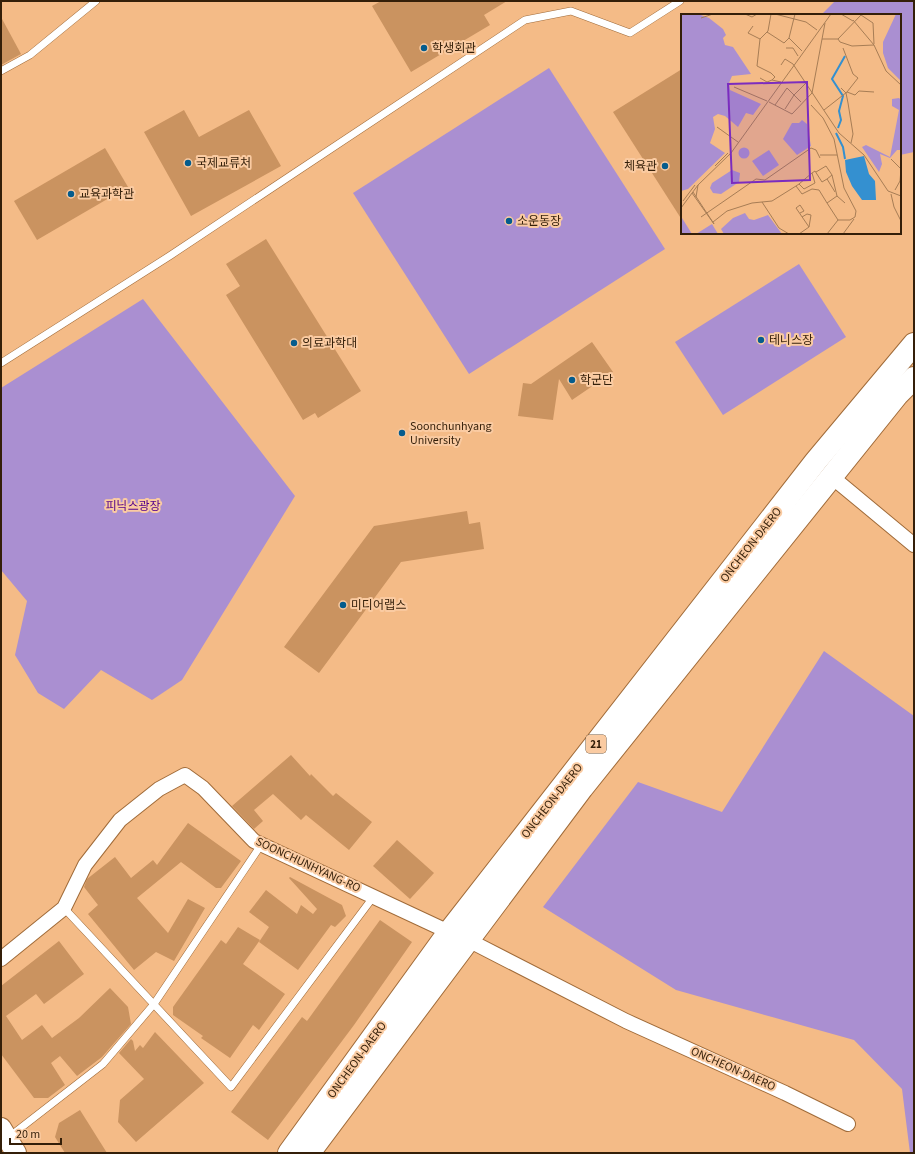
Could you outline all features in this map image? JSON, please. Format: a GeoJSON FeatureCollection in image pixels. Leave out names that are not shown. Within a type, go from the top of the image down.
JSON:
{"type":"FeatureCollection","features":[{"type":"Feature","properties":{"kind":"main road","name":"ONCHEON-DAERO"},"geometry":{"type":"LineString","coordinates":[[289,1153],[459,936],[816,461],[914,344]]}},
{"type":"Feature","properties":{"kind":"main road","name":"ONCHEON-DAERO"},"geometry":{"type":"LineString","coordinates":[[309,1153],[459,936],[582,788],[897,395],[914,378]]}},
{"type":"Feature","properties":{"kind":"street"},"geometry":{"type":"LineString","coordinates":[[832,477],[914,545]]}},
{"type":"Feature","properties":{"kind":"street","name":"SOONCHUNHYANG-RO"},"geometry":{"type":"LineString","coordinates":[[1,959],[64,908],[85,865],[120,820],[159,789],[185,775],[203,788],[254,841],[459,936]]}},
{"type":"Feature","properties":{"kind":"street","name":"ONCHEON-DAERO"},"geometry":{"type":"LineString","coordinates":[[459,936],[626,1021],[785,1093],[848,1124]]}},
{"type":"Feature","properties":{"kind":"lane"},"geometry":{"type":"LineString","coordinates":[[1,72],[30,55],[96,1]]}},
{"type":"Feature","properties":{"kind":"lane"},"geometry":{"type":"LineString","coordinates":[[1,363],[170,255],[525,20],[571,11],[630,33],[680,1]]}},
{"type":"Feature","properties":{"kind":"lane"},"geometry":{"type":"LineString","coordinates":[[8,1140],[102,1064],[154,1004],[261,845]]}},
{"type":"Feature","properties":{"kind":"lane"},"geometry":{"type":"LineString","coordinates":[[64,908],[231,1087],[374,896]]}},
{"type":"Feature","properties":{"kind":"green space"},"geometry":{"type":"Polygon","coordinates":[[[835,1],[914,1],[914,152],[901,155],[901,14],[822,14],[835,1]]]}},
{"type":"Feature","properties":{"kind":"green space","name":"소운동장"},"geometry":{"type":"Polygon","coordinates":[[[549,68],[665,249],[469,374],[353,193],[549,68]]]}},
{"type":"Feature","properties":{"kind":"green space","name":"테니스장"},"geometry":{"type":"Polygon","coordinates":[[[799,264],[846,337],[723,415],[675,342],[799,264]]]}},
{"type":"Feature","properties":{"kind":"green space","name":"피닉스광장"},"geometry":{"type":"Polygon","coordinates":[[[143,299],[295,496],[182,680],[152,700],[101,670],[64,709],[38,693],[15,655],[27,601],[1,570],[1,388],[143,299]]]}},
{"type":"Feature","properties":{"kind":"green space"},"geometry":{"type":"Polygon","coordinates":[[[824,651],[914,716],[914,1153],[910,1153],[902,1089],[854,1040],[676,990],[543,907],[638,782],[722,812],[824,651]]]}},
{"type":"Feature","properties":{"kind":"building","name":"학생회관"},"geometry":{"type":"Polygon","coordinates":[[[381,1],[507,1],[484,15],[490,25],[411,72],[372,6],[381,1]]]}},
{"type":"Feature","properties":{"kind":"building"},"geometry":{"type":"Polygon","coordinates":[[[1,17],[21,54],[1,65],[1,17]]]}},
{"type":"Feature","properties":{"kind":"building","name":"체육관"},"geometry":{"type":"Polygon","coordinates":[[[681,70],[681,218],[613,112],[681,70]]]}},
{"type":"Feature","properties":{"kind":"building"},"geometry":{"type":"Polygon","coordinates":[[[184,110],[199,137],[249,110],[281,166],[191,216],[144,132],[184,110]]]}},
{"type":"Feature","properties":{"kind":"building","name":"교육과학관"},"geometry":{"type":"Polygon","coordinates":[[[105,148],[128,187],[37,240],[14,201],[105,148]]]}},
{"type":"Feature","properties":{"kind":"building","name":"의료과학대"},"geometry":{"type":"Polygon","coordinates":[[[266,239],[361,391],[318,418],[315,413],[303,420],[226,295],[240,286],[226,264],[266,239]]]}},
{"type":"Feature","properties":{"kind":"building","name":"학군단"},"geometry":{"type":"Polygon","coordinates":[[[592,342],[613,372],[572,400],[559,379],[553,420],[518,416],[523,383],[531,384],[592,342]]]}},
{"type":"Feature","properties":{"kind":"building","name":"미디어랩스"},"geometry":{"type":"Polygon","coordinates":[[[467,511],[469,524],[480,522],[484,549],[401,562],[319,673],[284,647],[374,526],[467,511]]]}},
{"type":"Feature","properties":{"kind":"building"},"geometry":{"type":"Polygon","coordinates":[[[291,755],[310,776],[311,774],[333,796],[336,793],[372,822],[349,850],[306,815],[301,820],[273,794],[254,810],[263,821],[254,829],[232,806],[291,755]]]}},
{"type":"Feature","properties":{"kind":"building"},"geometry":{"type":"Polygon","coordinates":[[[188,823],[241,861],[221,888],[216,888],[181,862],[137,898],[168,933],[188,899],[205,908],[174,961],[156,952],[134,970],[88,914],[98,905],[84,887],[87,879],[115,857],[131,878],[153,860],[157,865],[188,823]]]}},
{"type":"Feature","properties":{"kind":"building"},"geometry":{"type":"Polygon","coordinates":[[[397,840],[434,873],[410,899],[373,866],[397,840]]]}},
{"type":"Feature","properties":{"kind":"building"},"geometry":{"type":"Polygon","coordinates":[[[290,877],[342,905],[346,916],[335,927],[331,925],[298,970],[259,942],[269,927],[249,912],[266,890],[297,914],[301,905],[313,914],[317,909],[289,878],[290,877]]]}},
{"type":"Feature","properties":{"kind":"building"},"geometry":{"type":"Polygon","coordinates":[[[380,920],[412,942],[354,1025],[268,1140],[231,1112],[302,1017],[307,1021],[380,920]]]}},
{"type":"Feature","properties":{"kind":"building"},"geometry":{"type":"Polygon","coordinates":[[[238,927],[260,940],[243,964],[285,994],[259,1030],[253,1025],[230,1058],[201,1038],[203,1036],[173,1015],[173,1007],[221,940],[226,944],[238,927]]]}},
{"type":"Feature","properties":{"kind":"building"},"geometry":{"type":"Polygon","coordinates":[[[59,941],[84,974],[44,1004],[36,994],[6,1016],[22,1040],[42,1025],[52,1038],[79,1018],[110,988],[128,1007],[131,1024],[102,1057],[77,1076],[60,1056],[51,1063],[65,1085],[48,1098],[34,1098],[1,1054],[1,986],[59,941]]]}},
{"type":"Feature","properties":{"kind":"building"},"geometry":{"type":"Polygon","coordinates":[[[155,1032],[204,1083],[136,1142],[118,1122],[120,1100],[144,1079],[119,1053],[131,1039],[133,1041],[135,1051],[140,1045],[143,1048],[155,1032]]]}},
{"type":"Feature","properties":{"kind":"building"},"geometry":{"type":"Polygon","coordinates":[[[80,1110],[107,1153],[65,1153],[55,1137],[59,1123],[80,1110]]]}},
{"type":"Feature","properties":{"kind":"place","name":"학생회관"},"geometry":{"type":"Point","coordinates":[424,48]}},
{"type":"Feature","properties":{"kind":"place","name":"국제교류처"},"geometry":{"type":"Point","coordinates":[188,163]}},
{"type":"Feature","properties":{"kind":"place","name":"체육관"},"geometry":{"type":"Point","coordinates":[665,166]}},
{"type":"Feature","properties":{"kind":"place","name":"교육과학관"},"geometry":{"type":"Point","coordinates":[71,194]}},
{"type":"Feature","properties":{"kind":"place","name":"소운동장"},"geometry":{"type":"Point","coordinates":[509,221]}},
{"type":"Feature","properties":{"kind":"place","name":"테니스장"},"geometry":{"type":"Point","coordinates":[761,340]}},
{"type":"Feature","properties":{"kind":"place","name":"의료과학대"},"geometry":{"type":"Point","coordinates":[294,343]}},
{"type":"Feature","properties":{"kind":"place","name":"학군단"},"geometry":{"type":"Point","coordinates":[572,380]}},
{"type":"Feature","properties":{"kind":"place","name":"Soonchunhyang University"},"geometry":{"type":"Point","coordinates":[402,433]}},
{"type":"Feature","properties":{"kind":"place","name":"미디어랩스"},"geometry":{"type":"Point","coordinates":[343,605]}}]}
